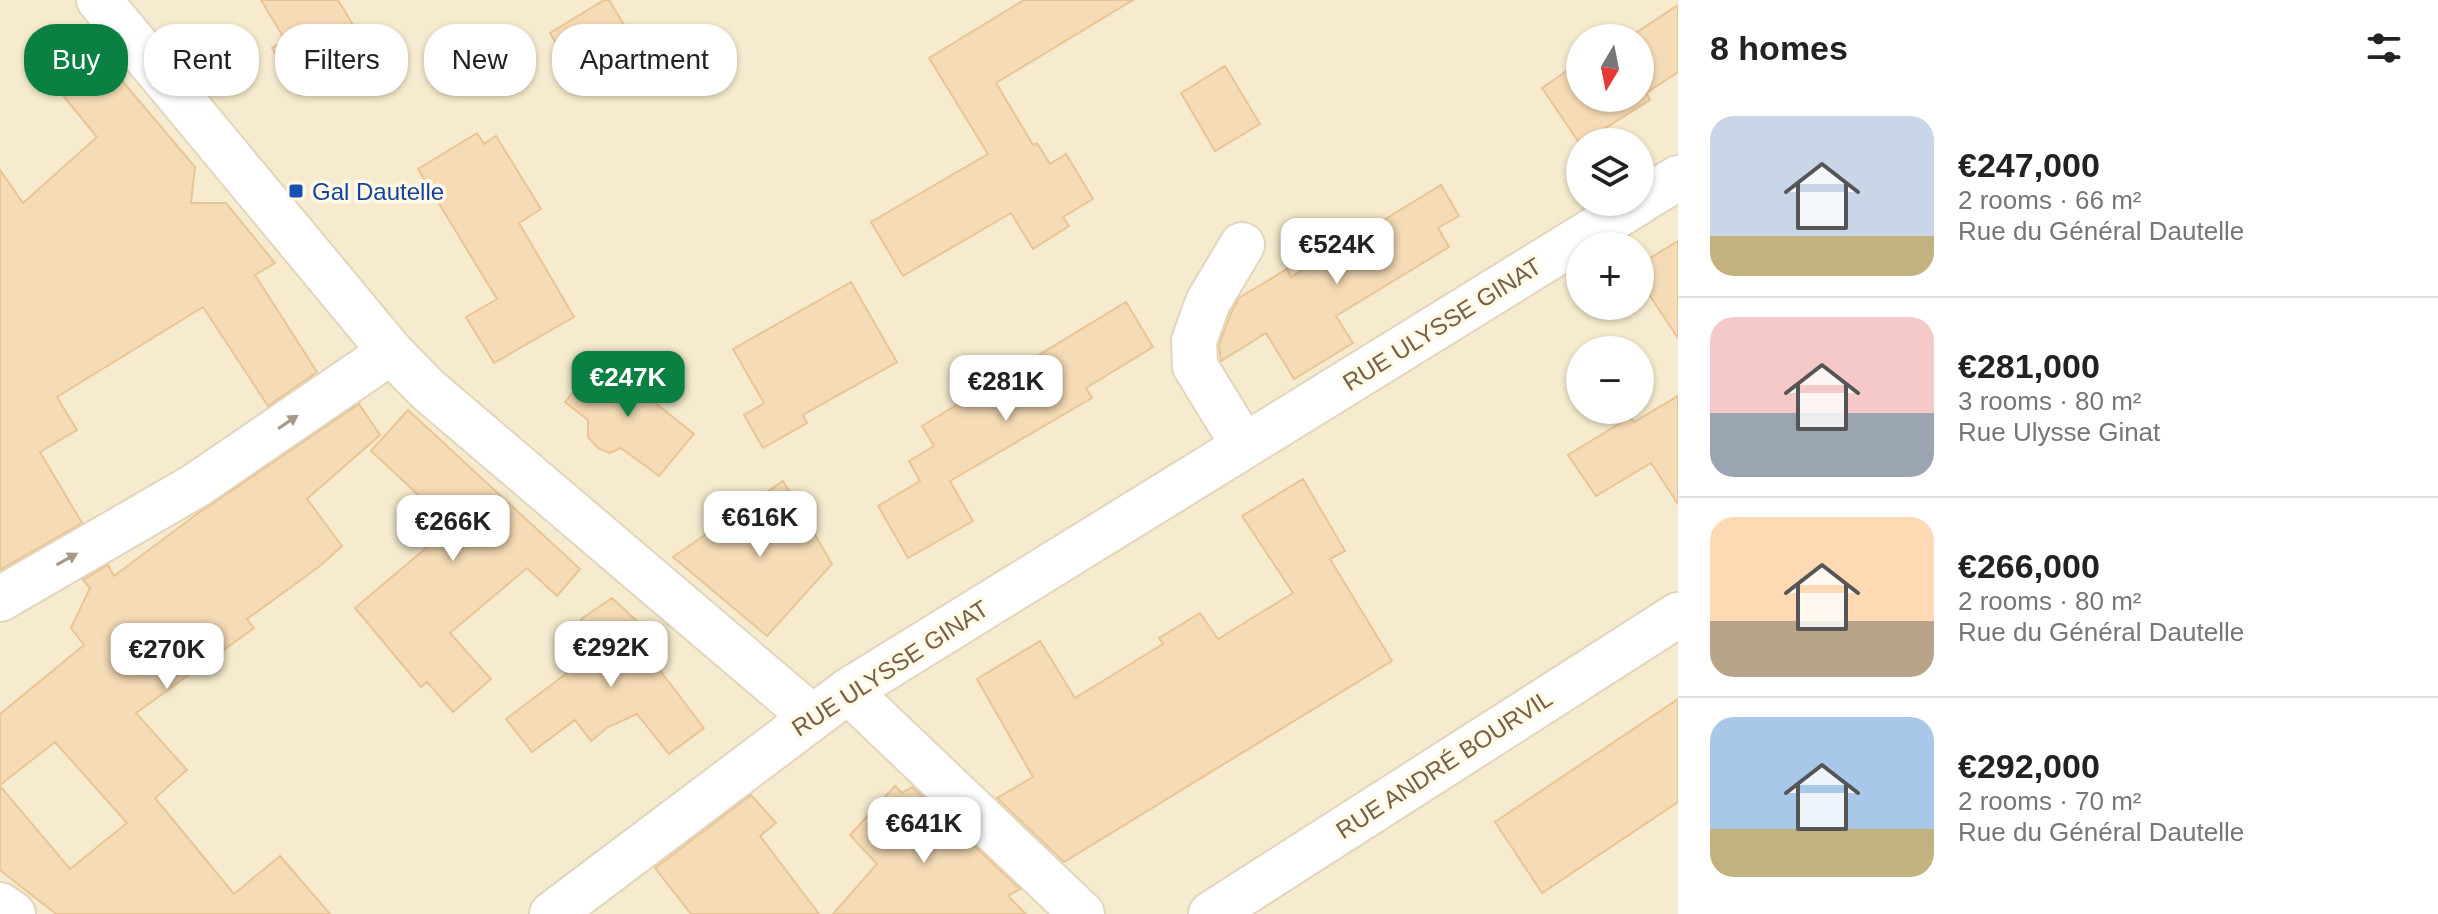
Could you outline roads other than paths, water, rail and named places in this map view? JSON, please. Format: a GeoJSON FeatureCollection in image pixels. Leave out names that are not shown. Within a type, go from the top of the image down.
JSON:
{"type":"FeatureCollection","features":[{"type":"Feature","properties":{"kind":"street"},"geometry":{"type":"LineString","coordinates":[[99,0],[391,352],[427,389],[811,716]]}},
{"type":"Feature","properties":{"kind":"street","name":"RUE ULYSSE GINAT"},"geometry":{"type":"LineString","coordinates":[[1654,193],[1678,178]]}},
{"type":"Feature","properties":{"kind":"street","name":"RUE ULYSSE GINAT"},"geometry":{"type":"LineString","coordinates":[[552,914],[848,691],[1617,216]]}},
{"type":"Feature","properties":{"kind":"street"},"geometry":{"type":"LineString","coordinates":[[1242,245],[1208,302],[1194,341],[1195,366],[1244,446]]}},
{"type":"Feature","properties":{"kind":"street"},"geometry":{"type":"LineString","coordinates":[[0,599],[195,486],[391,352]]}},
{"type":"Feature","properties":{"kind":"street","name":"RUE ANDRÉ BOURVIL"},"geometry":{"type":"LineString","coordinates":[[1211,914],[1678,615]]}},
{"type":"Feature","properties":{"kind":"street"},"geometry":{"type":"LineString","coordinates":[[848,691],[1082,914]]}},
{"type":"Feature","properties":{"kind":"street"},"geometry":{"type":"LineString","coordinates":[[0,905],[13,914]]}},
{"type":"Feature","properties":{"kind":"place","name":"Gal Dautelle"},"geometry":{"type":"Point","coordinates":[296,191]}}]}
